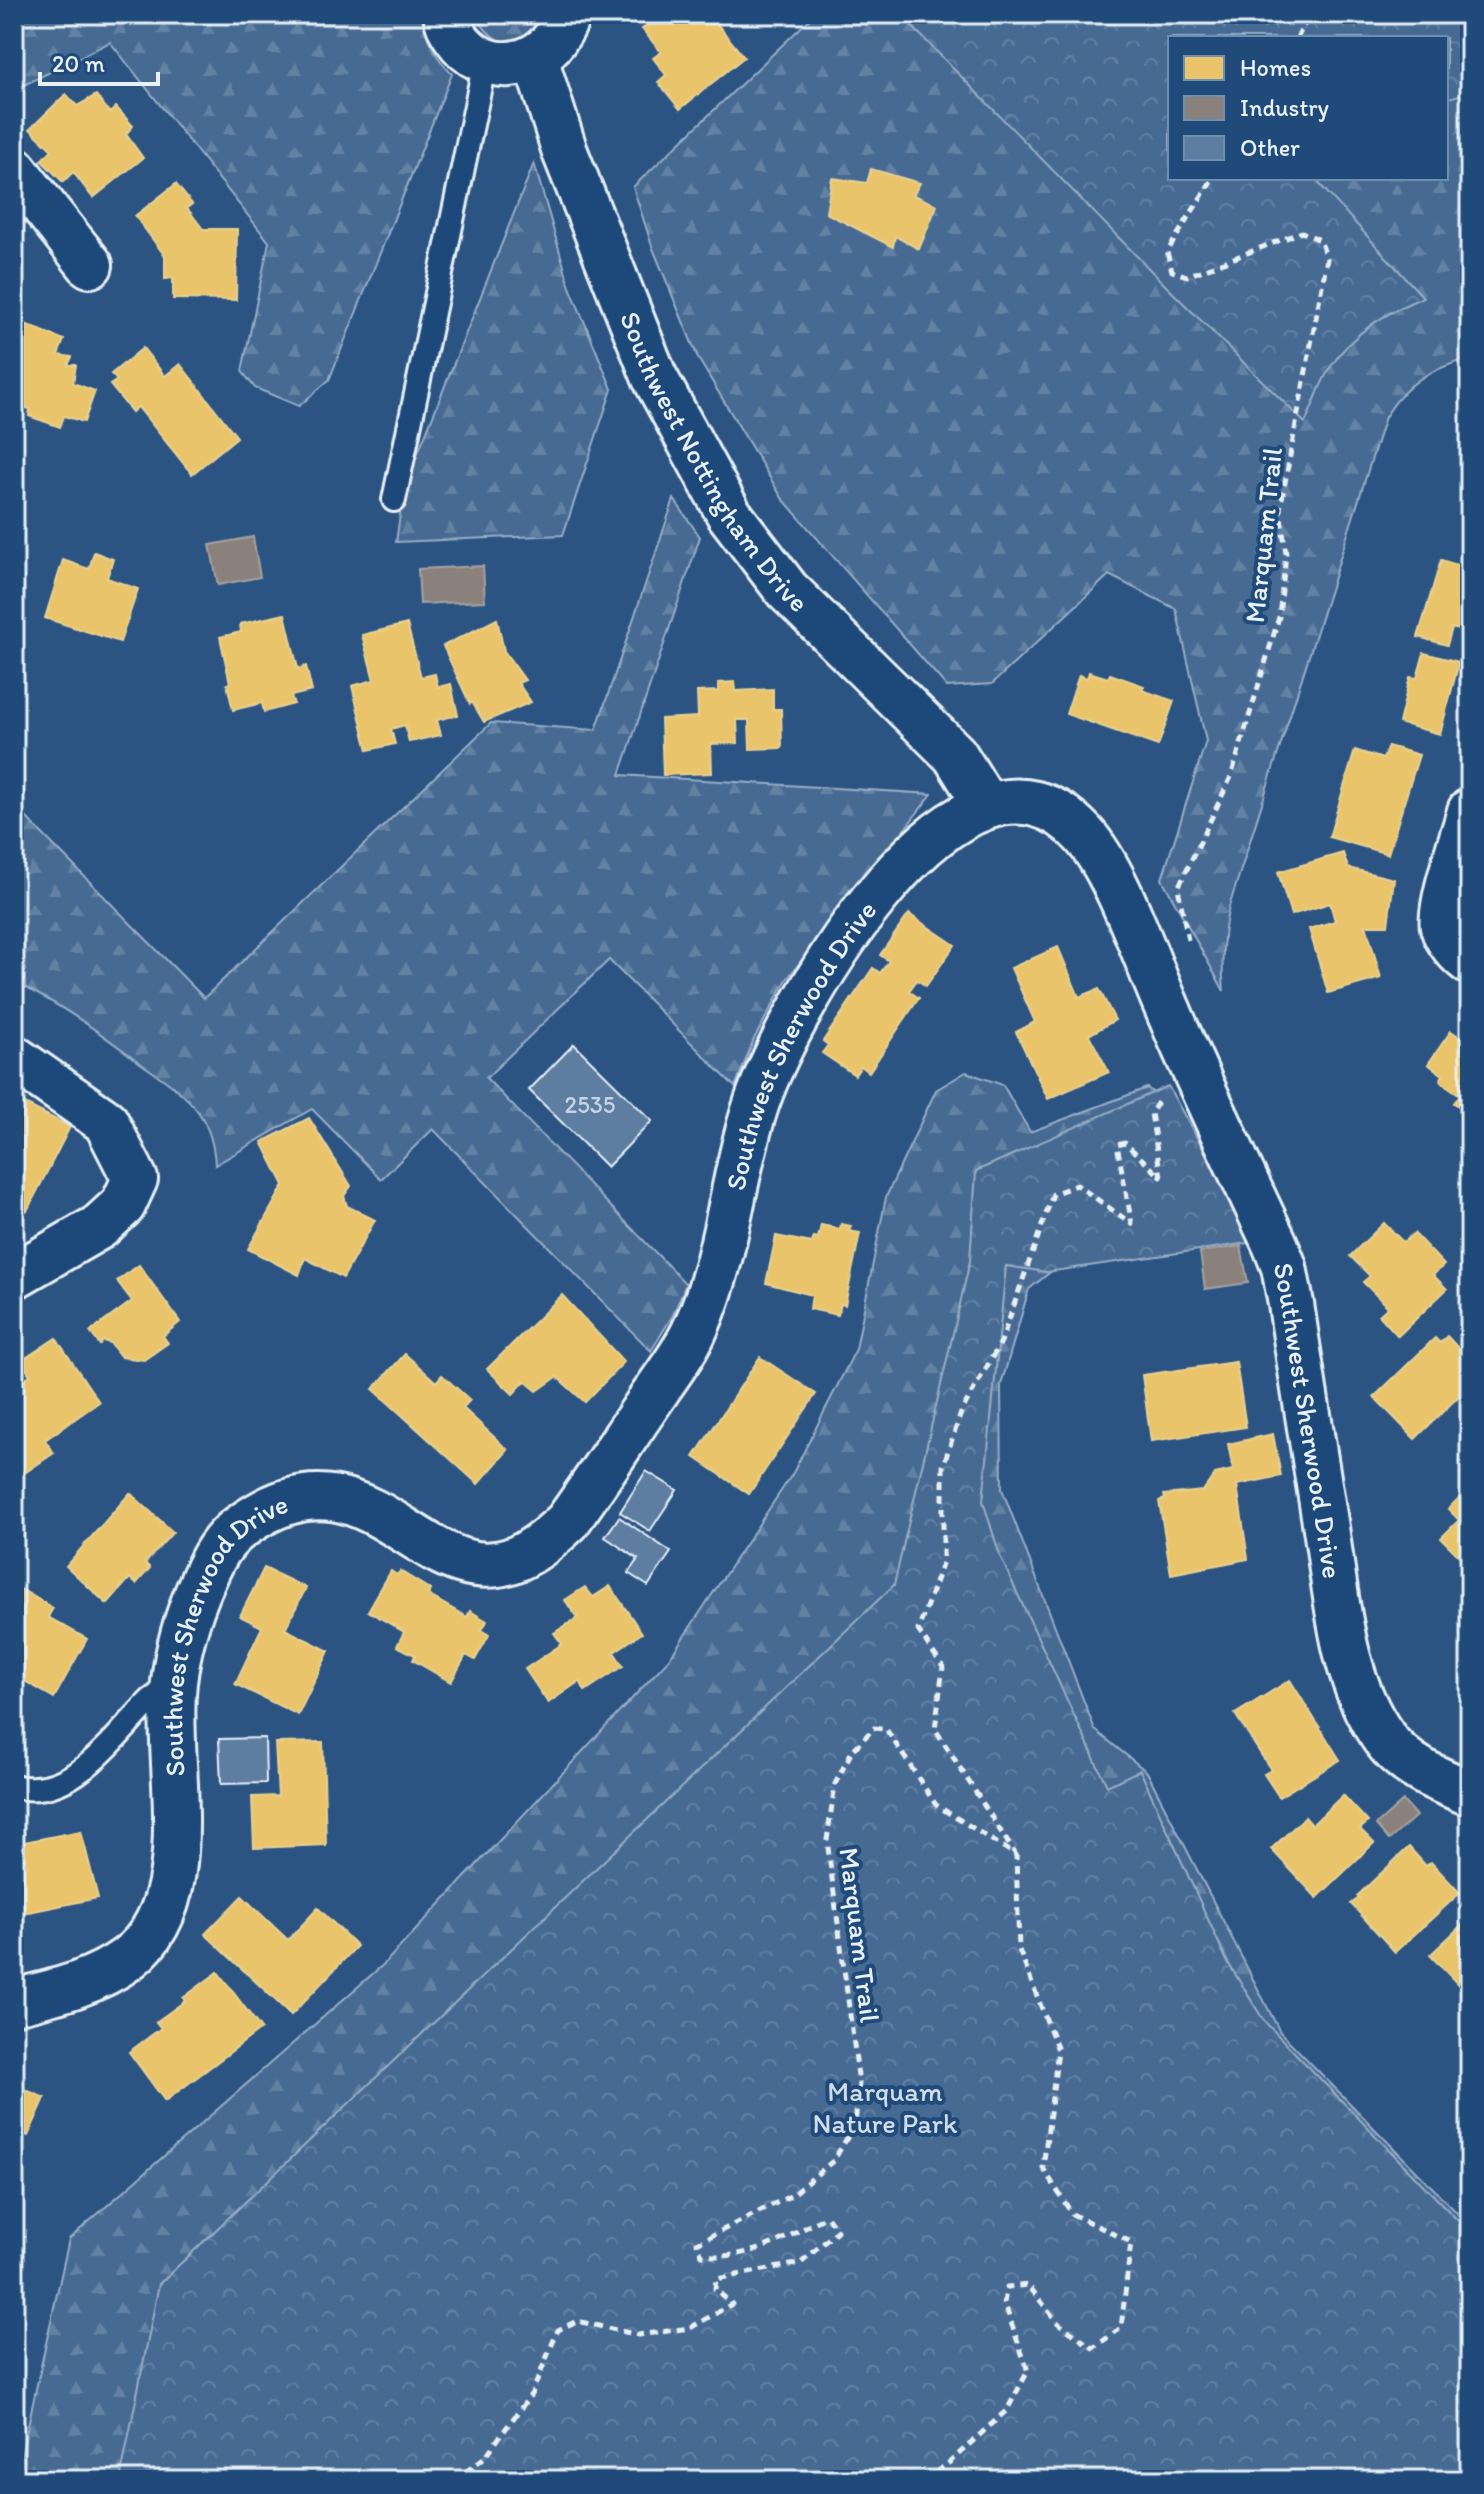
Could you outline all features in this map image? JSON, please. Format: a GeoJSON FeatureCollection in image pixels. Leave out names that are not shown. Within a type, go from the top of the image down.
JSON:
{"type":"FeatureCollection","features":[{"type":"Feature","properties":{"kind":"street"},"geometry":{"type":"LineString","coordinates":[[446,14],[447,23],[464,49],[485,62],[514,65],[535,58],[554,42],[567,20],[567,14]]}},
{"type":"Feature","properties":{"kind":"street","name":"Southwest Nottingham Drive"},"geometry":{"type":"LineString","coordinates":[[535,58],[565,152],[654,376],[729,514],[787,590],[955,755],[986,805]]}},
{"type":"Feature","properties":{"kind":"street"},"geometry":{"type":"LineString","coordinates":[[14,169],[90,265]]}},
{"type":"Feature","properties":{"kind":"street","name":"Southwest Sherwood Drive"},"geometry":{"type":"LineString","coordinates":[[14,2002],[79,1985],[105,1973],[129,1958],[157,1921],[168,1894],[177,1822],[173,1692],[192,1608],[222,1544],[238,1528],[282,1503],[303,1498],[351,1502],[375,1510],[450,1558],[467,1563],[487,1564],[518,1558],[552,1536],[567,1522],[696,1328],[713,1277],[757,1102],[773,1064],[853,923],[910,859],[942,831],[966,814],[1009,800],[1028,802],[1069,821],[1083,834],[1107,870],[1284,1267],[1343,1635],[1361,1700],[1386,1741],[1404,1760],[1424,1774],[1470,1793]]}},
{"type":"Feature","properties":{"kind":"street"},"geometry":{"type":"LineString","coordinates":[[1470,811],[1446,900],[1443,926],[1450,942],[1470,962]]}},
{"type":"Feature","properties":{"kind":"street"},"geometry":{"type":"LineString","coordinates":[[14,1058],[106,1122],[135,1179],[123,1205],[99,1227],[14,1276]]}},
{"type":"Feature","properties":{"kind":"lane"},"geometry":{"type":"LineString","coordinates":[[394,500],[485,62]]}},
{"type":"Feature","properties":{"kind":"lane"},"geometry":{"type":"LineString","coordinates":[[14,1786],[34,1789],[63,1781],[93,1760],[151,1700],[160,1694],[173,1692]]}},
{"type":"Feature","properties":{"kind":"path"},"geometry":{"type":"LineString","coordinates":[[1298,36],[1310,14]]}},
{"type":"Feature","properties":{"kind":"path","name":"Marquam Trail"},"geometry":{"type":"LineString","coordinates":[[1189,947],[1178,888],[1231,777],[1279,617],[1286,554],[1280,509],[1327,259],[1320,240],[1302,232],[1187,276],[1172,271],[1167,252],[1212,180]]}},
{"type":"Feature","properties":{"kind":"path"},"geometry":{"type":"LineString","coordinates":[[925,2480],[950,2462],[1007,2410],[1028,2371],[1004,2302],[1007,2287],[1028,2285],[1058,2323],[1093,2348],[1121,2328],[1131,2242],[1072,2214],[1043,2168],[1058,2050],[1019,1950],[1016,1855],[935,1729],[943,1667],[918,1630],[943,1561],[943,1466],[962,1410],[1001,1342],[1053,1194],[1077,1185],[1132,1224],[1117,1145],[1125,1143],[1161,1177],[1151,1113],[1167,1089]]}},
{"type":"Feature","properties":{"kind":"path","name":"Marquam Trail"},"geometry":{"type":"LineString","coordinates":[[455,2480],[485,2457],[532,2393],[558,2330],[577,2321],[638,2335],[690,2328],[732,2304],[715,2289],[716,2279],[801,2263],[837,2231],[827,2216],[768,2248],[722,2257],[702,2255],[697,2243],[792,2195],[833,2161],[855,2125],[859,2083],[827,1840],[835,1784],[852,1751],[874,1728],[886,1729],[936,1805],[1016,1855]]}},
{"type":"Feature","properties":{"kind":"green space"},"geometry":{"type":"Polygon","coordinates":[[[14,14],[422,14],[432,47],[452,74],[329,380],[299,406],[255,388],[242,371],[269,242],[110,42],[18,88],[14,83],[14,14]]]}},
{"type":"Feature","properties":{"kind":"green space"},"geometry":{"type":"Polygon","coordinates":[[[476,14],[547,14],[529,34],[521,39],[505,41],[486,30],[476,14]]]}},
{"type":"Feature","properties":{"kind":"green space"},"geometry":{"type":"Polygon","coordinates":[[[815,14],[1470,14],[1470,358],[1421,378],[1402,394],[1385,417],[1229,907],[1223,949],[1224,991],[1162,879],[1206,741],[1176,609],[1109,575],[992,684],[947,687],[782,498],[698,358],[652,246],[633,187],[815,14]]]}},
{"type":"Feature","properties":{"kind":"green space"},"geometry":{"type":"Polygon","coordinates":[[[900,14],[1470,14],[1470,92],[1448,98],[1448,36],[1168,36],[1168,180],[1316,180],[1423,297],[1385,316],[1351,342],[1328,372],[1305,423],[900,14]]]}},
{"type":"Feature","properties":{"kind":"green space"},"geometry":{"type":"Polygon","coordinates":[[[534,163],[570,287],[612,389],[563,535],[396,542],[404,488],[534,163]]]}},
{"type":"Feature","properties":{"kind":"green space"},"geometry":{"type":"Polygon","coordinates":[[[674,499],[700,537],[620,775],[932,794],[787,979],[754,1039],[735,1087],[609,960],[486,1078],[686,1284],[673,1315],[651,1351],[433,1129],[381,1179],[312,1109],[215,1165],[206,1125],[180,1093],[81,1020],[14,982],[14,805],[204,998],[491,723],[596,730],[674,499]]]}},
{"type":"Feature","properties":{"kind":"green space","name":"Marquam Nature Park"},"geometry":{"type":"Polygon","coordinates":[[[966,1072],[1003,1085],[1030,1132],[1147,1088],[1169,1105],[1063,1262],[1029,1289],[1001,1385],[1002,1489],[1095,1730],[1147,1772],[1280,2032],[1470,2226],[1470,2480],[16,2480],[69,2239],[385,1963],[669,1659],[793,1473],[856,1349],[886,1197],[936,1090],[966,1072]]]}},
{"type":"Feature","properties":{"kind":"green space","name":"Marquam Nature Park"},"geometry":{"type":"Polygon","coordinates":[[[1168,1086],[1255,1242],[1047,1272],[1006,1266],[983,1501],[1000,1556],[1107,1786],[1140,1770],[1227,1961],[1264,2021],[1470,2233],[1470,2480],[120,2480],[159,2284],[894,1585],[970,1261],[976,1171],[1168,1086]]]}},
{"type":"Feature","properties":{"kind":"building: Homes"},"geometry":{"type":"Polygon","coordinates":[[[648,14],[709,14],[744,57],[680,109],[658,82],[666,75],[653,58],[661,52],[642,29],[648,25],[642,19],[648,14]]]}},
{"type":"Feature","properties":{"kind":"building: Homes"},"geometry":{"type":"Polygon","coordinates":[[[66,94],[77,106],[96,95],[110,113],[116,107],[133,126],[126,134],[143,158],[93,198],[73,172],[63,182],[41,160],[52,150],[30,129],[66,94]]]}},
{"type":"Feature","properties":{"kind":"building: Homes"},"geometry":{"type":"Polygon","coordinates":[[[871,169],[920,183],[913,195],[937,205],[919,249],[895,236],[893,247],[826,213],[832,178],[867,183],[871,169]]]}},
{"type":"Feature","properties":{"kind":"building: Homes"},"geometry":{"type":"Polygon","coordinates":[[[176,184],[192,204],[187,208],[203,229],[237,229],[236,300],[173,299],[173,278],[165,279],[165,256],[135,216],[176,184]]]}},
{"type":"Feature","properties":{"kind":"building: Homes"},"geometry":{"type":"Polygon","coordinates":[[[18,321],[64,340],[58,355],[72,357],[68,365],[76,365],[73,383],[95,391],[84,422],[64,416],[60,427],[29,416],[30,409],[14,405],[14,335],[18,321]]]}},
{"type":"Feature","properties":{"kind":"building: Homes"},"geometry":{"type":"Polygon","coordinates":[[[143,348],[165,376],[180,364],[237,437],[192,474],[138,407],[132,412],[110,385],[117,380],[111,374],[143,348]]]}},
{"type":"Feature","properties":{"kind":"building: Homes"},"geometry":{"type":"Polygon","coordinates":[[[94,552],[113,559],[107,578],[138,589],[120,642],[45,618],[63,560],[89,569],[94,552]]]}},
{"type":"Feature","properties":{"kind":"building: Homes"},"geometry":{"type":"Polygon","coordinates":[[[1441,560],[1470,569],[1468,633],[1452,628],[1447,645],[1418,637],[1441,560]]]}},
{"type":"Feature","properties":{"kind":"building: Homes"},"geometry":{"type":"Polygon","coordinates":[[[285,614],[298,669],[306,666],[312,691],[291,696],[294,704],[264,712],[262,703],[233,710],[220,637],[241,632],[240,624],[285,614]]]}},
{"type":"Feature","properties":{"kind":"building: Homes"},"geometry":{"type":"Polygon","coordinates":[[[497,619],[504,651],[525,680],[518,683],[531,702],[484,722],[472,702],[470,704],[443,646],[497,619]]]}},
{"type":"Feature","properties":{"kind":"building: Homes"},"geometry":{"type":"Polygon","coordinates":[[[407,624],[421,677],[435,674],[438,687],[451,684],[458,715],[437,720],[441,735],[409,742],[405,725],[391,729],[395,744],[368,750],[352,686],[374,680],[362,635],[407,624]]]}},
{"type":"Feature","properties":{"kind":"building: Homes"},"geometry":{"type":"Polygon","coordinates":[[[1424,653],[1459,662],[1440,734],[1399,723],[1410,677],[1417,678],[1424,653]]]}},
{"type":"Feature","properties":{"kind":"building: Homes"},"geometry":{"type":"Polygon","coordinates":[[[1089,672],[1108,678],[1110,674],[1174,701],[1158,746],[1066,714],[1079,675],[1087,678],[1089,672]]]}},
{"type":"Feature","properties":{"kind":"building: Homes"},"geometry":{"type":"Polygon","coordinates":[[[735,682],[736,691],[773,689],[773,709],[781,709],[782,748],[750,749],[749,720],[737,720],[738,743],[711,744],[712,773],[663,775],[661,719],[698,717],[697,692],[718,691],[718,683],[735,682]]]}},
{"type":"Feature","properties":{"kind":"building: Homes"},"geometry":{"type":"Polygon","coordinates":[[[1388,746],[1419,755],[1388,854],[1329,837],[1355,750],[1383,759],[1388,746]]]}},
{"type":"Feature","properties":{"kind":"building: Homes"},"geometry":{"type":"Polygon","coordinates":[[[1343,853],[1348,868],[1394,879],[1388,925],[1366,925],[1381,978],[1328,993],[1309,929],[1335,921],[1330,903],[1291,915],[1278,872],[1343,853]]]}},
{"type":"Feature","properties":{"kind":"building: Homes"},"geometry":{"type":"Polygon","coordinates":[[[909,914],[955,945],[926,986],[917,980],[909,991],[919,998],[869,1072],[861,1066],[855,1075],[822,1053],[828,1045],[823,1041],[873,968],[880,973],[889,961],[880,955],[909,914]]]}},
{"type":"Feature","properties":{"kind":"building: Homes"},"geometry":{"type":"Polygon","coordinates":[[[1058,947],[1079,997],[1099,989],[1115,1020],[1089,1035],[1109,1072],[1048,1099],[1016,1032],[1035,1022],[1011,968],[1058,947]]]}},
{"type":"Feature","properties":{"kind":"building: Homes"},"geometry":{"type":"Polygon","coordinates":[[[1451,1031],[1470,1044],[1470,1113],[1454,1103],[1460,1095],[1440,1081],[1443,1075],[1428,1064],[1451,1031]]]}},
{"type":"Feature","properties":{"kind":"building: Homes"},"geometry":{"type":"Polygon","coordinates":[[[21,1102],[70,1127],[27,1211],[14,1205],[14,1116],[21,1102]]]}},
{"type":"Feature","properties":{"kind":"building: Homes"},"geometry":{"type":"Polygon","coordinates":[[[309,1118],[351,1186],[344,1196],[347,1206],[375,1220],[343,1278],[305,1258],[299,1275],[248,1249],[284,1185],[262,1142],[309,1118]]]}},
{"type":"Feature","properties":{"kind":"building: Homes"},"geometry":{"type":"Polygon","coordinates":[[[1384,1223],[1403,1242],[1414,1233],[1444,1265],[1433,1275],[1447,1289],[1398,1336],[1379,1315],[1388,1307],[1363,1282],[1370,1276],[1350,1256],[1384,1223]]]}},
{"type":"Feature","properties":{"kind":"building: Homes"},"geometry":{"type":"Polygon","coordinates":[[[841,1224],[851,1226],[849,1231],[860,1233],[845,1305],[841,1304],[838,1315],[810,1309],[812,1295],[766,1283],[776,1236],[812,1243],[814,1237],[818,1238],[821,1225],[840,1229],[841,1224]]]}},
{"type":"Feature","properties":{"kind":"building: Homes"},"geometry":{"type":"Polygon","coordinates":[[[139,1265],[180,1322],[163,1336],[168,1343],[144,1360],[121,1357],[110,1343],[103,1341],[100,1345],[90,1332],[132,1301],[117,1281],[139,1265]]]}},
{"type":"Feature","properties":{"kind":"building: Homes"},"geometry":{"type":"Polygon","coordinates":[[[562,1295],[624,1362],[585,1402],[557,1377],[537,1391],[525,1381],[513,1394],[487,1369],[562,1295]]]}},
{"type":"Feature","properties":{"kind":"building: Homes"},"geometry":{"type":"Polygon","coordinates":[[[1447,1336],[1470,1361],[1470,1385],[1415,1439],[1374,1397],[1435,1338],[1440,1343],[1447,1336]]]}},
{"type":"Feature","properties":{"kind":"building: Homes"},"geometry":{"type":"Polygon","coordinates":[[[56,1338],[99,1402],[45,1440],[54,1453],[14,1480],[14,1386],[30,1375],[21,1361],[56,1338]]]}},
{"type":"Feature","properties":{"kind":"building: Homes"},"geometry":{"type":"Polygon","coordinates":[[[405,1354],[436,1382],[442,1375],[470,1400],[463,1408],[508,1450],[478,1484],[373,1389],[405,1354]]]}},
{"type":"Feature","properties":{"kind":"building: Homes"},"geometry":{"type":"Polygon","coordinates":[[[760,1357],[816,1394],[749,1494],[694,1457],[760,1357]]]}},
{"type":"Feature","properties":{"kind":"building: Homes"},"geometry":{"type":"Polygon","coordinates":[[[1236,1362],[1246,1427],[1151,1441],[1142,1375],[1236,1362]]]}},
{"type":"Feature","properties":{"kind":"building: Homes"},"geometry":{"type":"Polygon","coordinates":[[[1273,1434],[1281,1476],[1237,1485],[1248,1559],[1171,1574],[1159,1501],[1165,1499],[1164,1495],[1203,1491],[1215,1474],[1233,1470],[1228,1444],[1273,1434]]]}},
{"type":"Feature","properties":{"kind":"building: Homes"},"geometry":{"type":"Polygon","coordinates":[[[1470,1487],[1470,1556],[1463,1560],[1441,1538],[1459,1520],[1448,1509],[1470,1487]]]}},
{"type":"Feature","properties":{"kind":"building: Homes"},"geometry":{"type":"Polygon","coordinates":[[[130,1493],[173,1532],[145,1563],[150,1568],[136,1584],[130,1578],[107,1604],[66,1566],[130,1493]]]}},
{"type":"Feature","properties":{"kind":"building: Homes"},"geometry":{"type":"Polygon","coordinates":[[[264,1568],[306,1588],[285,1629],[329,1651],[298,1715],[235,1684],[262,1627],[240,1616],[264,1568]]]}},
{"type":"Feature","properties":{"kind":"building: Homes"},"geometry":{"type":"Polygon","coordinates":[[[391,1571],[397,1575],[400,1571],[431,1590],[428,1595],[467,1617],[470,1611],[487,1621],[482,1630],[489,1635],[475,1660],[466,1655],[451,1682],[413,1660],[415,1655],[397,1646],[404,1632],[368,1611],[391,1571]]]}},
{"type":"Feature","properties":{"kind":"building: Homes"},"geometry":{"type":"Polygon","coordinates":[[[14,1585],[53,1608],[48,1617],[87,1639],[54,1698],[14,1675],[14,1585]]]}},
{"type":"Feature","properties":{"kind":"building: Homes"},"geometry":{"type":"Polygon","coordinates":[[[610,1586],[642,1633],[614,1652],[623,1666],[585,1691],[580,1681],[548,1703],[525,1669],[562,1644],[554,1633],[577,1618],[565,1600],[585,1587],[593,1597],[610,1586]]]}},
{"type":"Feature","properties":{"kind":"building: Homes"},"geometry":{"type":"Polygon","coordinates":[[[1290,1680],[1340,1760],[1279,1797],[1264,1774],[1271,1770],[1235,1714],[1290,1680]]]}},
{"type":"Feature","properties":{"kind":"building: Homes"},"geometry":{"type":"Polygon","coordinates":[[[323,1742],[326,1845],[254,1848],[252,1797],[278,1796],[275,1743],[323,1742]]]}},
{"type":"Feature","properties":{"kind":"building: Homes"},"geometry":{"type":"Polygon","coordinates":[[[1343,1795],[1368,1822],[1360,1829],[1374,1843],[1317,1898],[1271,1849],[1305,1817],[1312,1825],[1343,1795]]]}},
{"type":"Feature","properties":{"kind":"building: Homes"},"geometry":{"type":"Polygon","coordinates":[[[81,1831],[98,1898],[14,1915],[14,1867],[27,1865],[19,1843],[81,1831]]]}},
{"type":"Feature","properties":{"kind":"building: Homes"},"geometry":{"type":"Polygon","coordinates":[[[1409,1847],[1426,1866],[1431,1862],[1460,1893],[1395,1952],[1351,1904],[1409,1847]]]}},
{"type":"Feature","properties":{"kind":"building: Homes"},"geometry":{"type":"Polygon","coordinates":[[[242,1896],[288,1940],[318,1908],[357,1946],[291,2015],[205,1934],[242,1896]]]}},
{"type":"Feature","properties":{"kind":"building: Homes"},"geometry":{"type":"Polygon","coordinates":[[[1470,1917],[1470,1997],[1430,1955],[1470,1917]]]}},
{"type":"Feature","properties":{"kind":"building: Homes"},"geometry":{"type":"Polygon","coordinates":[[[218,1972],[261,2029],[165,2101],[129,2052],[161,2028],[156,2022],[218,1972]]]}},
{"type":"Feature","properties":{"kind":"building: Homes"},"geometry":{"type":"Polygon","coordinates":[[[14,2085],[45,2098],[28,2136],[21,2133],[14,2151],[14,2085]]]}},
{"type":"Feature","properties":{"kind":"building: Industry"},"geometry":{"type":"Polygon","coordinates":[[[253,537],[260,577],[218,585],[210,545],[253,537]]]}},
{"type":"Feature","properties":{"kind":"building: Industry"},"geometry":{"type":"Polygon","coordinates":[[[483,566],[485,601],[420,604],[418,569],[483,566]]]}},
{"type":"Feature","properties":{"kind":"building: Industry"},"geometry":{"type":"Polygon","coordinates":[[[1241,1246],[1248,1283],[1205,1289],[1200,1252],[1241,1246]]]}},
{"type":"Feature","properties":{"kind":"building: Industry"},"geometry":{"type":"Polygon","coordinates":[[[1403,1801],[1416,1816],[1389,1840],[1376,1825],[1403,1801]]]}},
{"type":"Feature","properties":{"kind":"building: Other"},"geometry":{"type":"Polygon","coordinates":[[[574,1044],[652,1121],[607,1167],[529,1090],[574,1044]]]}},
{"type":"Feature","properties":{"kind":"building: Other"},"geometry":{"type":"Polygon","coordinates":[[[646,1471],[677,1490],[650,1531],[620,1512],[646,1471]]]}},
{"type":"Feature","properties":{"kind":"building: Other"},"geometry":{"type":"Polygon","coordinates":[[[619,1517],[671,1552],[648,1586],[628,1573],[638,1559],[605,1537],[619,1517]]]}},
{"type":"Feature","properties":{"kind":"building: Other"},"geometry":{"type":"Polygon","coordinates":[[[265,1738],[266,1783],[221,1784],[219,1739],[265,1738]]]}}]}
